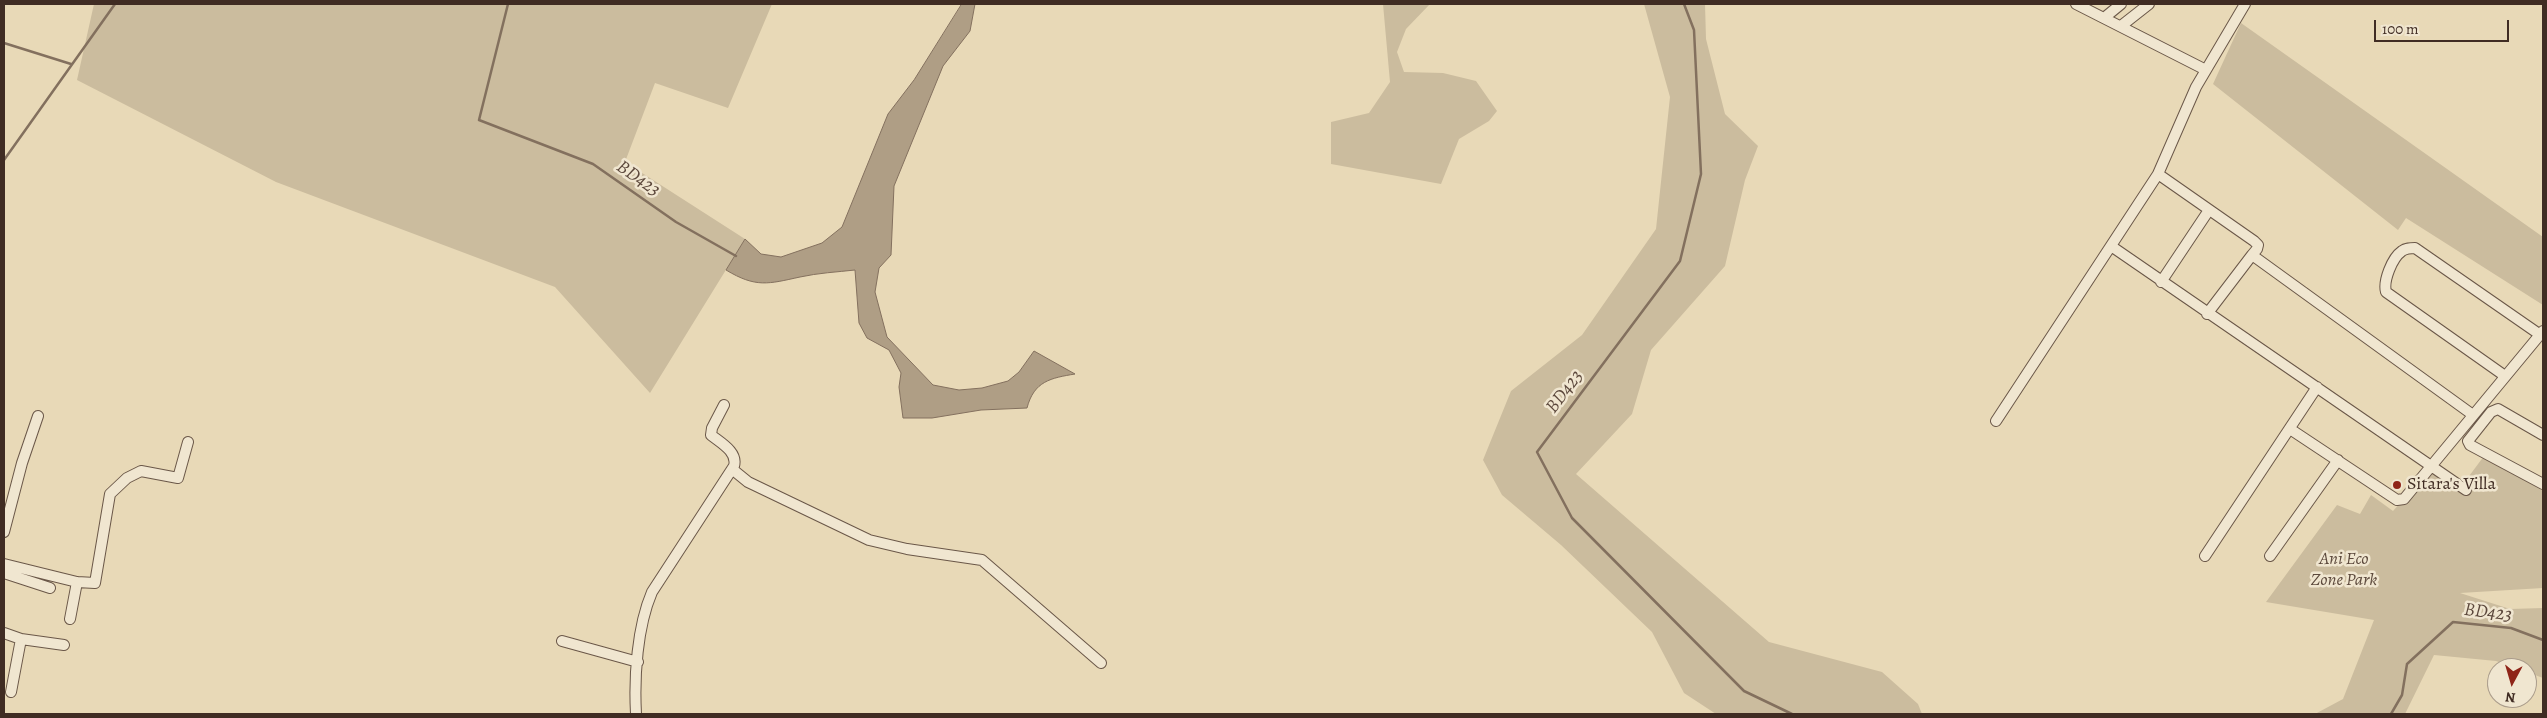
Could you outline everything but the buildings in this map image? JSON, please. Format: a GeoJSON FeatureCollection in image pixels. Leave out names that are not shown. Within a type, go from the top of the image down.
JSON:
{"type":"FeatureCollection","features":[{"type":"Feature","properties":{"kind":"street"},"geometry":{"type":"LineString","coordinates":[[2076,4],[2206,70]]}},
{"type":"Feature","properties":{"kind":"street"},"geometry":{"type":"LineString","coordinates":[[2104,18],[2121,4]]}},
{"type":"Feature","properties":{"kind":"street"},"geometry":{"type":"LineString","coordinates":[[2121,26],[2149,4]]}},
{"type":"Feature","properties":{"kind":"street"},"geometry":{"type":"LineString","coordinates":[[1996,421],[2158,174],[2196,87],[2245,4]]}},
{"type":"Feature","properties":{"kind":"street"},"geometry":{"type":"LineString","coordinates":[[2158,174],[2258,245],[2257,249],[2207,314]]}},
{"type":"Feature","properties":{"kind":"street"},"geometry":{"type":"LineString","coordinates":[[2161,282],[2209,210]]}},
{"type":"Feature","properties":{"kind":"street"},"geometry":{"type":"LineString","coordinates":[[2111,246],[2207,314],[2432,464],[2466,490]]}},
{"type":"Feature","properties":{"kind":"street"},"geometry":{"type":"LineString","coordinates":[[2290,429],[2400,500],[2404,499],[2432,464],[2505,376],[2541,332],[2415,248],[2405,249],[2398,254],[2385,280],[2386,292],[2505,376]]}},
{"type":"Feature","properties":{"kind":"street"},"geometry":{"type":"LineString","coordinates":[[2252,255],[2475,412],[2486,417]]}},
{"type":"Feature","properties":{"kind":"street"},"geometry":{"type":"LineString","coordinates":[[2205,556],[2317,387]]}},
{"type":"Feature","properties":{"kind":"street"},"geometry":{"type":"LineString","coordinates":[[636,714],[635,697],[643,618],[652,592],[736,460],[734,455],[711,435],[712,428],[724,405]]}},
{"type":"Feature","properties":{"kind":"street"},"geometry":{"type":"LineString","coordinates":[[2543,435],[2498,409],[2491,412],[2468,438],[2470,444],[2543,484]]}},
{"type":"Feature","properties":{"kind":"street"},"geometry":{"type":"LineString","coordinates":[[4,532],[22,462],[38,416]]}},
{"type":"Feature","properties":{"kind":"street"},"geometry":{"type":"LineString","coordinates":[[4,564],[77,582],[93,584],[97,581],[110,494],[127,478],[141,471],[178,478],[188,442]]}},
{"type":"Feature","properties":{"kind":"street"},"geometry":{"type":"LineString","coordinates":[[2270,556],[2338,460]]}},
{"type":"Feature","properties":{"kind":"street"},"geometry":{"type":"LineString","coordinates":[[732,468],[748,482],[869,540],[907,549],[982,560],[1101,663]]}},
{"type":"Feature","properties":{"kind":"street"},"geometry":{"type":"LineString","coordinates":[[4,573],[50,588]]}},
{"type":"Feature","properties":{"kind":"street"},"geometry":{"type":"LineString","coordinates":[[70,619],[77,582]]}},
{"type":"Feature","properties":{"kind":"street"},"geometry":{"type":"LineString","coordinates":[[4,633],[21,639],[64,645]]}},
{"type":"Feature","properties":{"kind":"street"},"geometry":{"type":"LineString","coordinates":[[11,692],[21,639]]}},
{"type":"Feature","properties":{"kind":"street"},"geometry":{"type":"LineString","coordinates":[[562,641],[638,662]]}},
{"type":"Feature","properties":{"kind":"green space"},"geometry":{"type":"Polygon","coordinates":[[[94,4],[772,4],[728,108],[655,83],[625,162],[745,239],[650,393],[555,287],[276,182],[77,80],[94,4]]]}},
{"type":"Feature","properties":{"kind":"green space"},"geometry":{"type":"Polygon","coordinates":[[[1383,4],[1430,4],[1406,29],[1397,52],[1404,72],[1443,73],[1476,81],[1497,111],[1489,121],[1459,139],[1441,184],[1331,164],[1331,122],[1369,113],[1390,82],[1383,4]]]}},
{"type":"Feature","properties":{"kind":"green space"},"geometry":{"type":"Polygon","coordinates":[[[1644,4],[1705,4],[1706,39],[1725,114],[1758,146],[1745,180],[1725,266],[1651,350],[1632,414],[1576,474],[1769,642],[1882,672],[1918,704],[1922,714],[1716,714],[1684,693],[1652,632],[1561,545],[1502,495],[1483,460],[1511,391],[1582,335],[1656,229],[1670,97],[1644,4]]]}},
{"type":"Feature","properties":{"kind":"green space"},"geometry":{"type":"Polygon","coordinates":[[[2241,23],[2543,237],[2543,305],[2406,218],[2398,230],[2213,84],[2241,23]]]}},
{"type":"Feature","properties":{"kind":"green space","name":"Ani Eco Zone Park"},"geometry":{"type":"Polygon","coordinates":[[[2484,456],[2543,491],[2543,588],[2460,593],[2510,609],[2543,608],[2543,678],[2537,676],[2537,658],[2487,658],[2487,660],[2434,655],[2405,714],[2315,714],[2343,699],[2374,620],[2266,602],[2337,505],[2360,514],[2371,495],[2393,511],[2431,469],[2458,491],[2484,456]]]}},
{"type":"Feature","properties":{"kind":"shaded area"},"geometry":{"type":"Polygon","coordinates":[[[962,4],[975,4],[970,31],[943,66],[894,186],[891,255],[879,268],[875,292],[887,337],[933,385],[959,390],[982,388],[1008,381],[1019,372],[1034,351],[1075,374],[1051,379],[1039,386],[1030,399],[1027,408],[981,410],[932,418],[903,418],[899,387],[901,373],[889,350],[867,338],[859,323],[855,270],[814,274],[762,283],[746,280],[726,270],[745,239],[761,254],[781,257],[822,243],[842,227],[888,114],[914,80],[962,4]]]}},
{"type":"Feature","properties":{"kind":"waterway"},"geometry":{"type":"LineString","coordinates":[[4,160],[115,4]]}},
{"type":"Feature","properties":{"kind":"waterway","name":"BD423"},"geometry":{"type":"LineString","coordinates":[[508,4],[479,120],[593,164],[676,222],[736,256]]}},
{"type":"Feature","properties":{"kind":"waterway","name":"BD423"},"geometry":{"type":"LineString","coordinates":[[1684,4],[1694,30],[1701,174],[1680,261],[1537,452],[1572,518],[1744,691],[1792,714]]}},
{"type":"Feature","properties":{"kind":"waterway"},"geometry":{"type":"LineString","coordinates":[[4,43],[71,64]]}},
{"type":"Feature","properties":{"kind":"waterway","name":"BD423"},"geometry":{"type":"LineString","coordinates":[[2391,714],[2402,695],[2407,664],[2453,622],[2511,628],[2543,640]]}},
{"type":"Feature","properties":{"kind":"place","name":"Sitara's Villa"},"geometry":{"type":"Point","coordinates":[2397,485]}}]}
